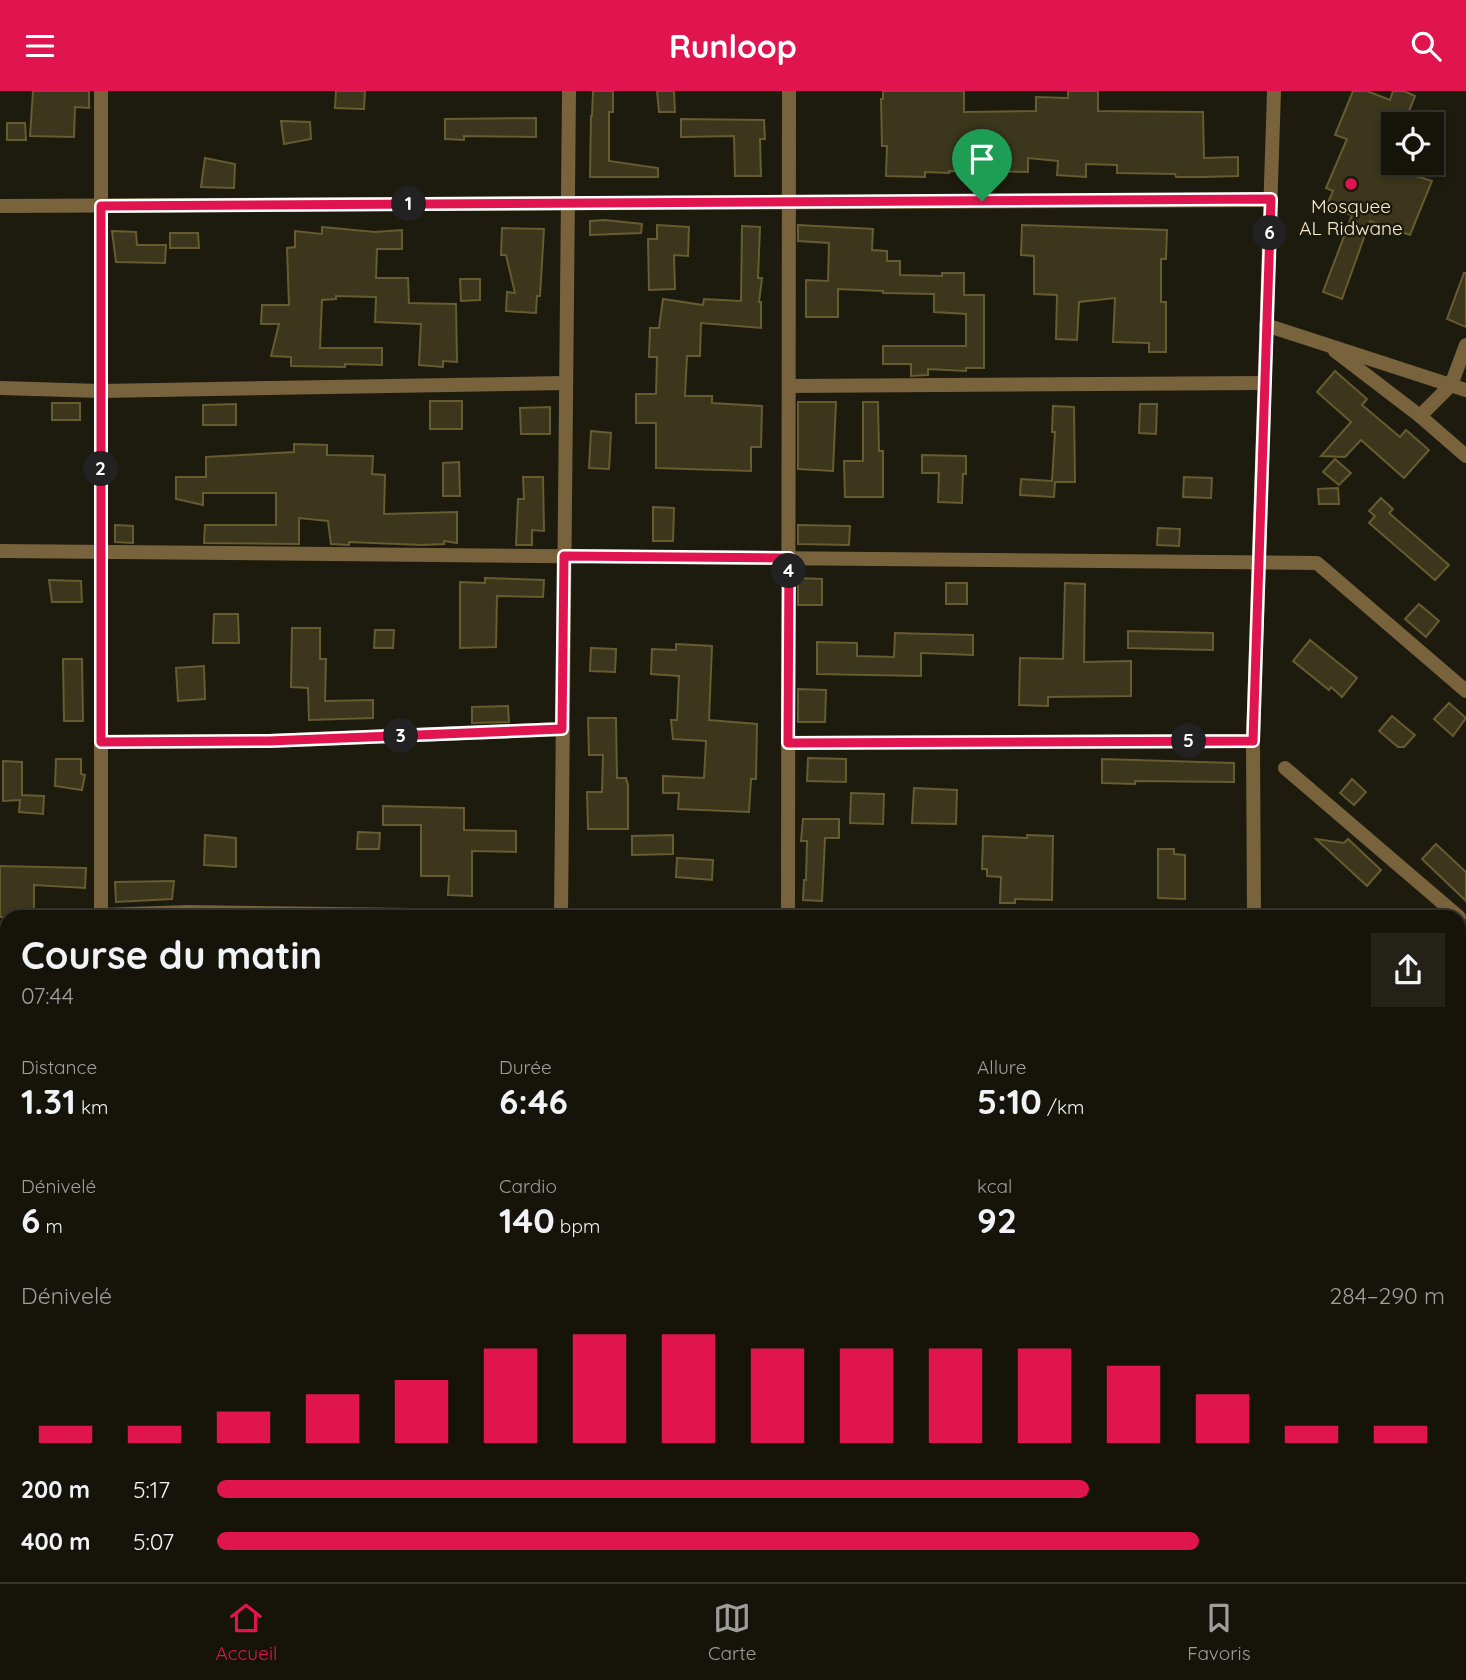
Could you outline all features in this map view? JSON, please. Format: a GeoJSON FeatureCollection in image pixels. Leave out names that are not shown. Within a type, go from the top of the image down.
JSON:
{"type":"FeatureCollection","features":[{"type":"Feature","properties":{"kind":"street"},"geometry":{"type":"LineString","coordinates":[[101,91],[102,910]]}},
{"type":"Feature","properties":{"kind":"street"},"geometry":{"type":"LineString","coordinates":[[561,910],[569,91]]}},
{"type":"Feature","properties":{"kind":"street"},"geometry":{"type":"LineString","coordinates":[[788,910],[789,91]]}},
{"type":"Feature","properties":{"kind":"street"},"geometry":{"type":"LineString","coordinates":[[1254,910],[1253,741],[1274,91]]}},
{"type":"Feature","properties":{"kind":"street"},"geometry":{"type":"LineString","coordinates":[[0,206],[1271,199]]}},
{"type":"Feature","properties":{"kind":"street"},"geometry":{"type":"LineString","coordinates":[[1266,324],[1466,390]]}},
{"type":"Feature","properties":{"kind":"street"},"geometry":{"type":"LineString","coordinates":[[1326,344],[1420,416],[1466,456]]}},
{"type":"Feature","properties":{"kind":"street"},"geometry":{"type":"LineString","coordinates":[[1420,416],[1451,384],[1466,345]]}},
{"type":"Feature","properties":{"kind":"street"},"geometry":{"type":"LineString","coordinates":[[0,388],[101,391],[566,383]]}},
{"type":"Feature","properties":{"kind":"street"},"geometry":{"type":"LineString","coordinates":[[789,386],[1265,383]]}},
{"type":"Feature","properties":{"kind":"street"},"geometry":{"type":"LineString","coordinates":[[0,551],[1317,563],[1466,691]]}},
{"type":"Feature","properties":{"kind":"street"},"geometry":{"type":"LineString","coordinates":[[101,742],[269,741],[562,729]]}},
{"type":"Feature","properties":{"kind":"street"},"geometry":{"type":"LineString","coordinates":[[788,743],[1253,741]]}},
{"type":"Feature","properties":{"kind":"street"},"geometry":{"type":"LineString","coordinates":[[1285,768],[1451,910]]}},
{"type":"Feature","properties":{"kind":"building"},"geometry":{"type":"Polygon","coordinates":[[[33,91],[89,91],[89,108],[75,107],[74,137],[30,136],[33,91]]]}},
{"type":"Feature","properties":{"kind":"building"},"geometry":{"type":"Polygon","coordinates":[[[336,91],[365,91],[364,109],[335,108],[336,91]]]}},
{"type":"Feature","properties":{"kind":"building"},"geometry":{"type":"Polygon","coordinates":[[[593,91],[613,91],[613,112],[609,112],[609,161],[658,168],[658,177],[590,177],[593,91]]]}},
{"type":"Feature","properties":{"kind":"building"},"geometry":{"type":"Polygon","coordinates":[[[657,91],[674,91],[675,112],[659,112],[657,91]]]}},
{"type":"Feature","properties":{"kind":"building"},"geometry":{"type":"Polygon","coordinates":[[[883,91],[964,91],[964,112],[1036,111],[1036,97],[1068,98],[1068,91],[1098,91],[1098,111],[1203,112],[1204,158],[1238,157],[1238,176],[1176,177],[1175,174],[1117,173],[1117,165],[1086,164],[1086,177],[1057,175],[1058,161],[1028,158],[1028,172],[949,171],[925,172],[925,177],[886,176],[887,146],[882,146],[883,91]]]}},
{"type":"Feature","properties":{"kind":"building"},"geometry":{"type":"Polygon","coordinates":[[[1353,91],[1367,91],[1390,100],[1393,91],[1404,91],[1415,96],[1409,112],[1381,112],[1381,175],[1412,175],[1432,181],[1410,235],[1370,221],[1342,299],[1323,292],[1352,215],[1326,207],[1333,191],[1326,188],[1347,139],[1335,135],[1353,91]]]}},
{"type":"Feature","properties":{"kind":"building"},"geometry":{"type":"Polygon","coordinates":[[[536,118],[536,137],[464,136],[464,140],[445,139],[445,119],[536,118]]]}},
{"type":"Feature","properties":{"kind":"building"},"geometry":{"type":"Polygon","coordinates":[[[681,119],[764,120],[765,139],[760,139],[761,176],[735,176],[734,136],[681,137],[681,119]]]}},
{"type":"Feature","properties":{"kind":"building"},"geometry":{"type":"Polygon","coordinates":[[[281,121],[310,122],[311,139],[284,144],[281,121]]]}},
{"type":"Feature","properties":{"kind":"building"},"geometry":{"type":"Polygon","coordinates":[[[7,123],[25,123],[26,140],[7,140],[7,123]]]}},
{"type":"Feature","properties":{"kind":"building"},"geometry":{"type":"Polygon","coordinates":[[[205,158],[235,164],[234,188],[201,187],[205,158]]]}},
{"type":"Feature","properties":{"kind":"building"},"geometry":{"type":"Polygon","coordinates":[[[590,221],[642,224],[641,233],[590,235],[590,221]]]}},
{"type":"Feature","properties":{"kind":"building"},"geometry":{"type":"Polygon","coordinates":[[[657,225],[689,227],[688,256],[674,255],[675,289],[649,290],[648,239],[657,239],[657,225]]]}},
{"type":"Feature","properties":{"kind":"building"},"geometry":{"type":"Polygon","coordinates":[[[798,225],[873,229],[872,250],[887,251],[887,261],[900,261],[900,275],[942,276],[942,273],[964,273],[964,295],[984,295],[984,368],[966,368],[966,371],[928,369],[928,375],[911,376],[911,364],[883,364],[883,346],[966,346],[966,314],[934,312],[934,294],[838,289],[838,317],[806,317],[806,280],[828,281],[829,243],[798,241],[798,225]]]}},
{"type":"Feature","properties":{"kind":"building"},"geometry":{"type":"Polygon","coordinates":[[[1022,225],[1167,230],[1166,259],[1161,259],[1161,302],[1166,302],[1166,352],[1149,352],[1149,343],[1113,342],[1115,298],[1079,302],[1077,340],[1056,339],[1057,295],[1034,294],[1034,256],[1021,255],[1022,225]]]}},
{"type":"Feature","properties":{"kind":"building"},"geometry":{"type":"Polygon","coordinates":[[[742,226],[760,227],[758,278],[762,278],[759,302],[761,328],[701,323],[700,356],[687,356],[685,396],[712,396],[712,403],[762,406],[761,447],[751,447],[751,471],[656,468],[656,423],[636,423],[636,394],[656,394],[657,357],[649,357],[650,328],[659,328],[663,299],[703,305],[704,299],[741,301],[742,226]]]}},
{"type":"Feature","properties":{"kind":"building"},"geometry":{"type":"Polygon","coordinates":[[[322,227],[375,232],[402,230],[402,249],[377,249],[376,278],[408,278],[409,303],[456,304],[457,362],[443,361],[443,367],[419,365],[421,324],[375,322],[376,297],[336,296],[336,299],[322,300],[320,348],[382,348],[382,365],[291,366],[291,357],[271,356],[279,324],[261,324],[262,305],[289,305],[287,248],[295,247],[295,231],[322,234],[322,227]]]}},
{"type":"Feature","properties":{"kind":"building"},"geometry":{"type":"Polygon","coordinates":[[[502,228],[544,229],[540,296],[537,296],[536,313],[506,311],[507,292],[515,293],[506,255],[501,255],[502,228]]]}},
{"type":"Feature","properties":{"kind":"building"},"geometry":{"type":"Polygon","coordinates":[[[112,231],[136,232],[137,245],[166,245],[165,263],[116,262],[112,231]]]}},
{"type":"Feature","properties":{"kind":"building"},"geometry":{"type":"Polygon","coordinates":[[[170,233],[198,233],[199,248],[170,248],[170,233]]]}},
{"type":"Feature","properties":{"kind":"building"},"geometry":{"type":"Polygon","coordinates":[[[1466,273],[1466,327],[1447,319],[1466,273]]]}},
{"type":"Feature","properties":{"kind":"building"},"geometry":{"type":"Polygon","coordinates":[[[460,279],[480,279],[480,300],[461,301],[460,279]]]}},
{"type":"Feature","properties":{"kind":"building"},"geometry":{"type":"Polygon","coordinates":[[[1335,371],[1367,399],[1362,405],[1400,437],[1406,430],[1429,450],[1404,478],[1361,440],[1345,457],[1321,456],[1351,422],[1317,392],[1335,371]]]}},
{"type":"Feature","properties":{"kind":"building"},"geometry":{"type":"Polygon","coordinates":[[[430,401],[462,401],[462,429],[430,429],[430,401]]]}},
{"type":"Feature","properties":{"kind":"building"},"geometry":{"type":"Polygon","coordinates":[[[798,402],[836,402],[833,471],[798,469],[798,402]]]}},
{"type":"Feature","properties":{"kind":"building"},"geometry":{"type":"Polygon","coordinates":[[[863,402],[878,402],[879,451],[883,451],[883,497],[845,497],[844,461],[863,461],[863,402]]]}},
{"type":"Feature","properties":{"kind":"building"},"geometry":{"type":"Polygon","coordinates":[[[52,403],[80,403],[80,420],[52,420],[52,403]]]}},
{"type":"Feature","properties":{"kind":"building"},"geometry":{"type":"Polygon","coordinates":[[[236,404],[236,425],[203,425],[203,405],[236,404]]]}},
{"type":"Feature","properties":{"kind":"building"},"geometry":{"type":"Polygon","coordinates":[[[1140,404],[1157,404],[1156,434],[1139,433],[1140,404]]]}},
{"type":"Feature","properties":{"kind":"building"},"geometry":{"type":"Polygon","coordinates":[[[1053,406],[1074,407],[1075,482],[1055,482],[1054,497],[1020,495],[1021,479],[1052,481],[1055,432],[1052,432],[1053,406]]]}},
{"type":"Feature","properties":{"kind":"building"},"geometry":{"type":"Polygon","coordinates":[[[550,407],[550,434],[521,434],[520,408],[550,407]]]}},
{"type":"Feature","properties":{"kind":"building"},"geometry":{"type":"Polygon","coordinates":[[[591,431],[611,433],[609,469],[589,468],[591,431]]]}},
{"type":"Feature","properties":{"kind":"building"},"geometry":{"type":"Polygon","coordinates":[[[294,444],[327,445],[327,455],[373,456],[372,474],[385,475],[384,514],[457,512],[457,543],[444,541],[444,544],[422,545],[349,542],[349,545],[331,544],[328,521],[299,518],[299,544],[204,543],[205,525],[276,525],[276,493],[203,493],[203,505],[176,499],[176,477],[206,477],[206,457],[294,452],[294,444]]]}},
{"type":"Feature","properties":{"kind":"building"},"geometry":{"type":"Polygon","coordinates":[[[922,455],[966,456],[962,503],[938,502],[939,473],[922,473],[922,455]]]}},
{"type":"Feature","properties":{"kind":"building"},"geometry":{"type":"Polygon","coordinates":[[[1335,459],[1351,473],[1339,485],[1323,472],[1335,459]]]}},
{"type":"Feature","properties":{"kind":"building"},"geometry":{"type":"Polygon","coordinates":[[[459,462],[460,496],[443,496],[443,463],[459,462]]]}},
{"type":"Feature","properties":{"kind":"building"},"geometry":{"type":"Polygon","coordinates":[[[523,477],[543,477],[544,531],[532,530],[532,545],[516,545],[518,499],[524,499],[523,477]]]}},
{"type":"Feature","properties":{"kind":"building"},"geometry":{"type":"Polygon","coordinates":[[[1184,477],[1212,478],[1211,498],[1183,497],[1184,477]]]}},
{"type":"Feature","properties":{"kind":"building"},"geometry":{"type":"Polygon","coordinates":[[[1338,488],[1339,504],[1319,504],[1318,489],[1338,488]]]}},
{"type":"Feature","properties":{"kind":"building"},"geometry":{"type":"Polygon","coordinates":[[[1381,498],[1393,509],[1389,513],[1449,565],[1435,580],[1369,523],[1375,516],[1369,511],[1381,498]]]}},
{"type":"Feature","properties":{"kind":"building"},"geometry":{"type":"Polygon","coordinates":[[[653,507],[674,508],[673,541],[653,541],[653,507]]]}},
{"type":"Feature","properties":{"kind":"building"},"geometry":{"type":"Polygon","coordinates":[[[115,525],[133,526],[133,543],[115,542],[115,525]]]}},
{"type":"Feature","properties":{"kind":"building"},"geometry":{"type":"Polygon","coordinates":[[[798,525],[850,526],[849,545],[798,544],[798,525]]]}},
{"type":"Feature","properties":{"kind":"building"},"geometry":{"type":"Polygon","coordinates":[[[1158,528],[1180,529],[1179,546],[1157,545],[1158,528]]]}},
{"type":"Feature","properties":{"kind":"building"},"geometry":{"type":"Polygon","coordinates":[[[485,578],[544,580],[543,597],[497,596],[496,647],[460,648],[460,582],[485,583],[485,578]]]}},
{"type":"Feature","properties":{"kind":"building"},"geometry":{"type":"Polygon","coordinates":[[[798,578],[822,579],[822,605],[798,605],[798,578]]]}},
{"type":"Feature","properties":{"kind":"building"},"geometry":{"type":"Polygon","coordinates":[[[49,580],[81,581],[82,602],[52,602],[49,580]]]}},
{"type":"Feature","properties":{"kind":"building"},"geometry":{"type":"Polygon","coordinates":[[[946,583],[967,583],[967,604],[946,604],[946,583]]]}},
{"type":"Feature","properties":{"kind":"building"},"geometry":{"type":"Polygon","coordinates":[[[1065,583],[1085,584],[1084,662],[1131,661],[1131,696],[1048,697],[1048,706],[1019,705],[1020,658],[1063,659],[1065,583]]]}},
{"type":"Feature","properties":{"kind":"building"},"geometry":{"type":"Polygon","coordinates":[[[1419,604],[1439,621],[1426,637],[1405,619],[1419,604]]]}},
{"type":"Feature","properties":{"kind":"building"},"geometry":{"type":"Polygon","coordinates":[[[214,614],[238,614],[239,643],[213,643],[214,614]]]}},
{"type":"Feature","properties":{"kind":"building"},"geometry":{"type":"Polygon","coordinates":[[[292,628],[320,628],[320,659],[326,659],[325,701],[373,700],[373,718],[309,720],[308,688],[291,687],[292,628]]]}},
{"type":"Feature","properties":{"kind":"building"},"geometry":{"type":"Polygon","coordinates":[[[375,630],[394,630],[393,648],[374,648],[375,630]]]}},
{"type":"Feature","properties":{"kind":"building"},"geometry":{"type":"Polygon","coordinates":[[[1128,631],[1213,633],[1213,650],[1128,648],[1128,631]]]}},
{"type":"Feature","properties":{"kind":"building"},"geometry":{"type":"Polygon","coordinates":[[[895,633],[973,635],[973,655],[921,653],[921,676],[817,674],[817,642],[857,643],[857,656],[894,657],[895,633]]]}},
{"type":"Feature","properties":{"kind":"building"},"geometry":{"type":"Polygon","coordinates":[[[1310,640],[1357,678],[1342,697],[1293,661],[1310,640]]]}},
{"type":"Feature","properties":{"kind":"building"},"geometry":{"type":"Polygon","coordinates":[[[676,644],[712,646],[709,720],[757,724],[756,779],[751,779],[749,812],[678,809],[679,793],[663,793],[663,776],[704,778],[706,741],[673,739],[671,720],[677,720],[679,676],[651,674],[652,649],[676,650],[676,644]]]}},
{"type":"Feature","properties":{"kind":"building"},"geometry":{"type":"Polygon","coordinates":[[[591,648],[616,649],[615,672],[590,671],[591,648]]]}},
{"type":"Feature","properties":{"kind":"building"},"geometry":{"type":"Polygon","coordinates":[[[63,659],[82,659],[83,721],[64,721],[63,659]]]}},
{"type":"Feature","properties":{"kind":"building"},"geometry":{"type":"Polygon","coordinates":[[[204,666],[205,699],[178,701],[176,668],[204,666]]]}},
{"type":"Feature","properties":{"kind":"building"},"geometry":{"type":"Polygon","coordinates":[[[798,689],[826,690],[825,722],[798,722],[798,689]]]}},
{"type":"Feature","properties":{"kind":"building"},"geometry":{"type":"Polygon","coordinates":[[[1449,703],[1466,718],[1453,736],[1434,719],[1449,703]]]}},
{"type":"Feature","properties":{"kind":"building"},"geometry":{"type":"Polygon","coordinates":[[[508,706],[509,722],[472,723],[472,707],[508,706]]]}},
{"type":"Feature","properties":{"kind":"building"},"geometry":{"type":"Polygon","coordinates":[[[1392,716],[1415,735],[1404,747],[1398,747],[1379,731],[1392,716]]]}},
{"type":"Feature","properties":{"kind":"building"},"geometry":{"type":"Polygon","coordinates":[[[588,718],[616,718],[617,778],[626,778],[628,785],[628,829],[588,829],[587,792],[602,792],[603,755],[589,755],[588,718]]]}},
{"type":"Feature","properties":{"kind":"building"},"geometry":{"type":"Polygon","coordinates":[[[808,758],[846,759],[846,782],[807,781],[808,758]]]}},
{"type":"Feature","properties":{"kind":"building"},"geometry":{"type":"Polygon","coordinates":[[[56,759],[81,759],[81,774],[85,775],[82,790],[55,786],[56,759]]]}},
{"type":"Feature","properties":{"kind":"building"},"geometry":{"type":"Polygon","coordinates":[[[1102,759],[1234,763],[1234,782],[1102,783],[1102,759]]]}},
{"type":"Feature","properties":{"kind":"building"},"geometry":{"type":"Polygon","coordinates":[[[3,761],[22,762],[22,795],[44,796],[43,814],[19,812],[20,800],[3,801],[3,761]]]}},
{"type":"Feature","properties":{"kind":"building"},"geometry":{"type":"Polygon","coordinates":[[[1352,779],[1366,792],[1354,805],[1340,793],[1352,779]]]}},
{"type":"Feature","properties":{"kind":"building"},"geometry":{"type":"Polygon","coordinates":[[[914,788],[957,790],[956,824],[912,823],[914,788]]]}},
{"type":"Feature","properties":{"kind":"building"},"geometry":{"type":"Polygon","coordinates":[[[851,793],[884,794],[883,824],[850,823],[851,793]]]}},
{"type":"Feature","properties":{"kind":"building"},"geometry":{"type":"Polygon","coordinates":[[[383,806],[464,808],[464,830],[516,831],[516,852],[472,851],[472,896],[448,895],[449,876],[421,876],[421,825],[383,825],[383,806]]]}},
{"type":"Feature","properties":{"kind":"building"},"geometry":{"type":"Polygon","coordinates":[[[803,819],[839,819],[839,838],[825,838],[822,901],[803,900],[807,841],[801,841],[803,819]]]}},
{"type":"Feature","properties":{"kind":"building"},"geometry":{"type":"Polygon","coordinates":[[[358,832],[380,833],[379,849],[357,849],[358,832]]]}},
{"type":"Feature","properties":{"kind":"building"},"geometry":{"type":"Polygon","coordinates":[[[205,835],[236,838],[236,867],[204,865],[205,835]]]}},
{"type":"Feature","properties":{"kind":"building"},"geometry":{"type":"Polygon","coordinates":[[[673,835],[673,854],[632,855],[632,836],[673,835]]]}},
{"type":"Feature","properties":{"kind":"building"},"geometry":{"type":"Polygon","coordinates":[[[1027,835],[1053,836],[1052,900],[1015,899],[1015,903],[1000,903],[1001,877],[987,876],[987,869],[982,869],[983,836],[1027,838],[1027,835]]]}},
{"type":"Feature","properties":{"kind":"building"},"geometry":{"type":"Polygon","coordinates":[[[1316,839],[1344,843],[1348,839],[1381,870],[1367,886],[1316,839]]]}},
{"type":"Feature","properties":{"kind":"building"},"geometry":{"type":"Polygon","coordinates":[[[1436,844],[1466,872],[1466,901],[1422,859],[1436,844]]]}},
{"type":"Feature","properties":{"kind":"building"},"geometry":{"type":"Polygon","coordinates":[[[1158,849],[1174,849],[1174,854],[1185,855],[1185,899],[1158,898],[1158,849]]]}},
{"type":"Feature","properties":{"kind":"building"},"geometry":{"type":"Polygon","coordinates":[[[677,858],[713,860],[712,880],[676,877],[677,858]]]}},
{"type":"Feature","properties":{"kind":"building"},"geometry":{"type":"Polygon","coordinates":[[[0,866],[86,868],[85,888],[34,885],[34,910],[0,910],[0,866]]]}},
{"type":"Feature","properties":{"kind":"building"},"geometry":{"type":"Polygon","coordinates":[[[174,881],[172,899],[116,902],[115,882],[174,881]]]}},
{"type":"Feature","properties":{"kind":"place","name":"Mosquee AL Ridwane"},"geometry":{"type":"Point","coordinates":[1351,184]}},
{"type":"Feature","properties":{"kind":"route"},"geometry":{"type":"LineString","coordinates":[[1271,199],[1253,741],[788,743],[789,558],[564,556],[562,729],[269,741],[101,742],[101,206],[982,201],[1271,199]]}}]}
